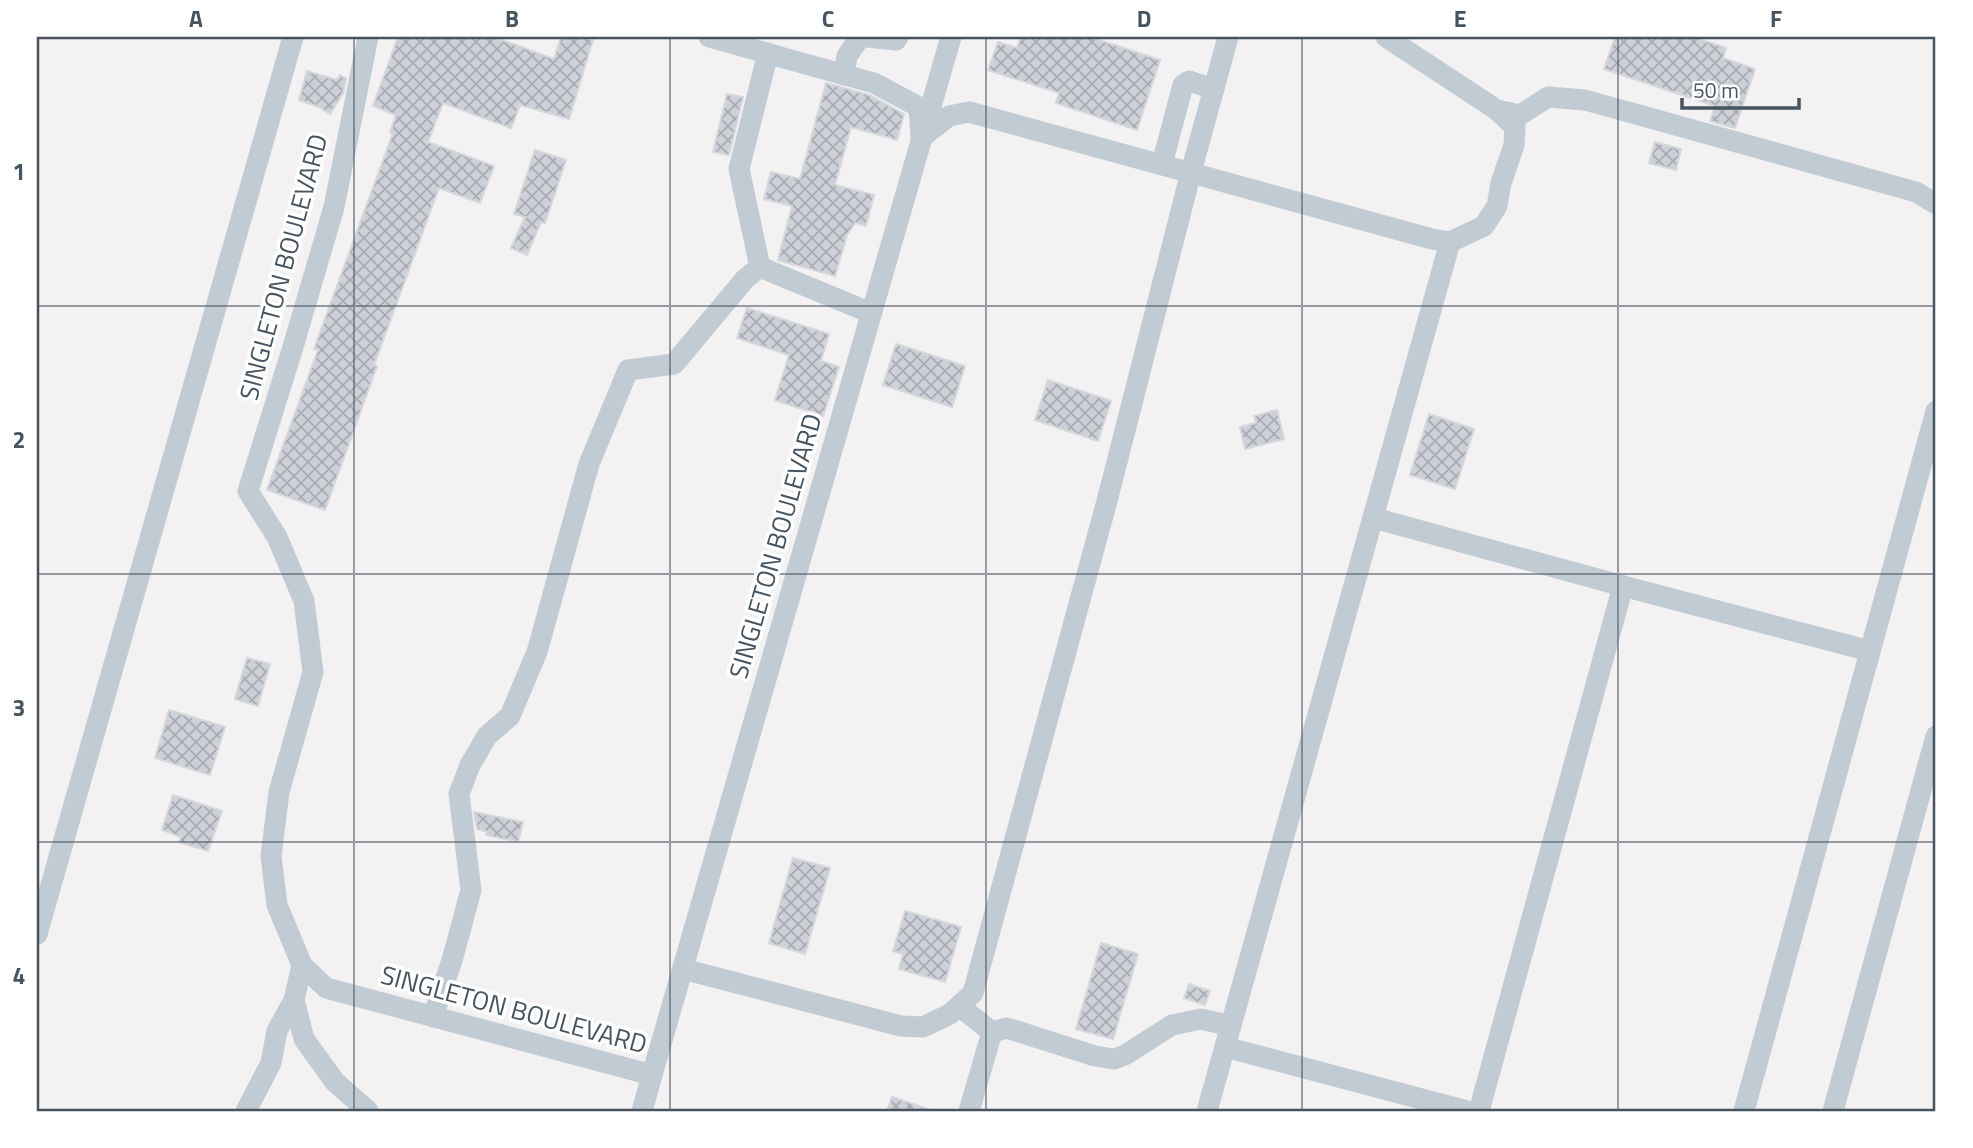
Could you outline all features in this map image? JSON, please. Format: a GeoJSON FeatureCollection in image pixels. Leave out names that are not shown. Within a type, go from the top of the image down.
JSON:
{"type":"FeatureCollection","features":[{"type":"Feature","properties":{"kind":"lane"},"geometry":{"type":"LineString","coordinates":[[37,934],[293,37]]}},
{"type":"Feature","properties":{"kind":"lane","name":"SINGLETON BOULEVARD"},"geometry":{"type":"LineString","coordinates":[[368,37],[334,207],[248,491],[278,537],[304,601],[313,672],[279,792],[271,856],[277,905],[302,965],[326,988],[652,1075],[951,37]]}},
{"type":"Feature","properties":{"kind":"lane"},"geometry":{"type":"LineString","coordinates":[[709,37],[874,83],[919,107],[921,138]]}},
{"type":"Feature","properties":{"kind":"lane"},"geometry":{"type":"LineString","coordinates":[[844,75],[847,56],[860,37]]}},
{"type":"Feature","properties":{"kind":"lane"},"geometry":{"type":"LineString","coordinates":[[867,37],[897,40],[898,37]]}},
{"type":"Feature","properties":{"kind":"lane"},"geometry":{"type":"LineString","coordinates":[[683,969],[901,1026],[923,1027],[950,1014],[973,993],[1107,501],[1228,37]]}},
{"type":"Feature","properties":{"kind":"lane"},"geometry":{"type":"LineString","coordinates":[[921,138],[949,116],[969,112],[1450,242],[1484,226],[1497,206],[1514,145],[1515,127],[1497,110],[1386,37]]}},
{"type":"Feature","properties":{"kind":"lane"},"geometry":{"type":"LineString","coordinates":[[760,267],[739,169],[768,53]]}},
{"type":"Feature","properties":{"kind":"lane"},"geometry":{"type":"LineString","coordinates":[[1161,164],[1183,85],[1189,82],[1214,89]]}},
{"type":"Feature","properties":{"kind":"lane"},"geometry":{"type":"LineString","coordinates":[[1497,110],[1520,115],[1548,97],[1585,100],[1916,192],[1936,204]]}},
{"type":"Feature","properties":{"kind":"lane"},"geometry":{"type":"LineString","coordinates":[[1207,1111],[1450,242]]}},
{"type":"Feature","properties":{"kind":"lane"},"geometry":{"type":"LineString","coordinates":[[760,267],[871,313]]}},
{"type":"Feature","properties":{"kind":"lane"},"geometry":{"type":"LineString","coordinates":[[433,1017],[471,890],[459,794],[470,765],[487,736],[510,716],[537,653],[589,464],[628,370],[674,365],[745,279],[760,267]]}},
{"type":"Feature","properties":{"kind":"lane"},"geometry":{"type":"LineString","coordinates":[[1744,1111],[1936,411]]}},
{"type":"Feature","properties":{"kind":"lane"},"geometry":{"type":"LineString","coordinates":[[1374,518],[1870,651]]}},
{"type":"Feature","properties":{"kind":"lane"},"geometry":{"type":"LineString","coordinates":[[1479,1111],[1623,586]]}},
{"type":"Feature","properties":{"kind":"lane"},"geometry":{"type":"LineString","coordinates":[[1833,1111],[1936,736]]}},
{"type":"Feature","properties":{"kind":"lane"},"geometry":{"type":"LineString","coordinates":[[246,1111],[271,1063],[277,1031],[294,1000],[302,965]]}},
{"type":"Feature","properties":{"kind":"lane"},"geometry":{"type":"LineString","coordinates":[[294,1000],[304,1039],[335,1082],[368,1111]]}},
{"type":"Feature","properties":{"kind":"lane"},"geometry":{"type":"LineString","coordinates":[[959,1006],[992,1032]]}},
{"type":"Feature","properties":{"kind":"lane"},"geometry":{"type":"LineString","coordinates":[[992,1032],[1007,1028],[1095,1056],[1114,1059],[1125,1055],[1172,1025],[1201,1019],[1228,1037],[1467,1111]]}},
{"type":"Feature","properties":{"kind":"lane"},"geometry":{"type":"LineString","coordinates":[[969,1111],[992,1032]]}},
{"type":"Feature","properties":{"kind":"lane"},"geometry":{"type":"LineString","coordinates":[[642,1111],[652,1075]]}},
{"type":"Feature","properties":{"kind":"building"},"geometry":{"type":"Polygon","coordinates":[[[398,37],[494,37],[554,59],[561,37],[593,40],[569,119],[520,105],[511,128],[443,103],[428,142],[494,166],[480,203],[439,188],[374,365],[377,366],[325,510],[267,490],[318,350],[314,349],[393,133],[390,132],[396,115],[373,106],[398,37]]]}},
{"type":"Feature","properties":{"kind":"building"},"geometry":{"type":"Polygon","coordinates":[[[1021,37],[1090,37],[1160,60],[1137,130],[1056,103],[1059,93],[988,70],[998,42],[1017,48],[1021,37]]]}},
{"type":"Feature","properties":{"kind":"building"},"geometry":{"type":"Polygon","coordinates":[[[1615,37],[1694,37],[1726,48],[1723,58],[1755,69],[1735,128],[1710,121],[1715,106],[1604,69],[1615,37]]]}},
{"type":"Feature","properties":{"kind":"building"},"geometry":{"type":"Polygon","coordinates":[[[307,71],[337,80],[340,75],[346,79],[343,93],[330,114],[299,100],[307,71]]]}},
{"type":"Feature","properties":{"kind":"building"},"geometry":{"type":"Polygon","coordinates":[[[826,83],[869,95],[904,114],[897,140],[851,127],[835,185],[874,195],[866,226],[855,223],[847,235],[835,276],[778,260],[792,206],[764,199],[771,172],[800,179],[826,83]]]}},
{"type":"Feature","properties":{"kind":"building"},"geometry":{"type":"Polygon","coordinates":[[[727,94],[743,97],[729,155],[713,152],[727,94]]]}},
{"type":"Feature","properties":{"kind":"building"},"geometry":{"type":"Polygon","coordinates":[[[1655,142],[1681,149],[1676,170],[1649,163],[1655,142]]]}},
{"type":"Feature","properties":{"kind":"building"},"geometry":{"type":"Polygon","coordinates":[[[535,150],[566,160],[545,223],[541,222],[527,255],[511,248],[525,217],[514,214],[535,150]]]}},
{"type":"Feature","properties":{"kind":"building"},"geometry":{"type":"Polygon","coordinates":[[[747,308],[829,334],[821,361],[839,367],[823,416],[775,400],[789,355],[737,338],[747,308]]]}},
{"type":"Feature","properties":{"kind":"building"},"geometry":{"type":"Polygon","coordinates":[[[896,344],[965,366],[952,407],[883,385],[896,344]]]}},
{"type":"Feature","properties":{"kind":"building"},"geometry":{"type":"Polygon","coordinates":[[[1048,380],[1111,401],[1098,441],[1035,420],[1048,380]]]}},
{"type":"Feature","properties":{"kind":"building"},"geometry":{"type":"Polygon","coordinates":[[[1277,410],[1284,439],[1245,449],[1240,427],[1256,423],[1254,416],[1277,410]]]}},
{"type":"Feature","properties":{"kind":"building"},"geometry":{"type":"Polygon","coordinates":[[[1429,414],[1474,429],[1455,489],[1410,475],[1429,414]]]}},
{"type":"Feature","properties":{"kind":"building"},"geometry":{"type":"Polygon","coordinates":[[[247,658],[270,664],[258,706],[235,699],[247,658]]]}},
{"type":"Feature","properties":{"kind":"building"},"geometry":{"type":"Polygon","coordinates":[[[169,710],[225,727],[210,775],[155,758],[169,710]]]}},
{"type":"Feature","properties":{"kind":"building"},"geometry":{"type":"Polygon","coordinates":[[[173,795],[222,811],[208,851],[179,842],[181,837],[162,830],[173,795]]]}},
{"type":"Feature","properties":{"kind":"building"},"geometry":{"type":"Polygon","coordinates":[[[474,812],[523,822],[518,842],[486,835],[487,832],[477,829],[474,812]]]}},
{"type":"Feature","properties":{"kind":"building"},"geometry":{"type":"Polygon","coordinates":[[[793,858],[830,868],[805,954],[769,943],[793,858]]]}},
{"type":"Feature","properties":{"kind":"building"},"geometry":{"type":"Polygon","coordinates":[[[905,911],[961,927],[945,982],[899,969],[903,954],[893,951],[905,911]]]}},
{"type":"Feature","properties":{"kind":"building"},"geometry":{"type":"Polygon","coordinates":[[[1101,943],[1138,954],[1113,1039],[1076,1029],[1101,943]]]}},
{"type":"Feature","properties":{"kind":"building"},"geometry":{"type":"Polygon","coordinates":[[[1189,984],[1210,991],[1205,1005],[1184,998],[1189,984]]]}},
{"type":"Feature","properties":{"kind":"building"},"geometry":{"type":"Polygon","coordinates":[[[892,1097],[928,1109],[928,1111],[887,1111],[892,1097]]]}}]}
